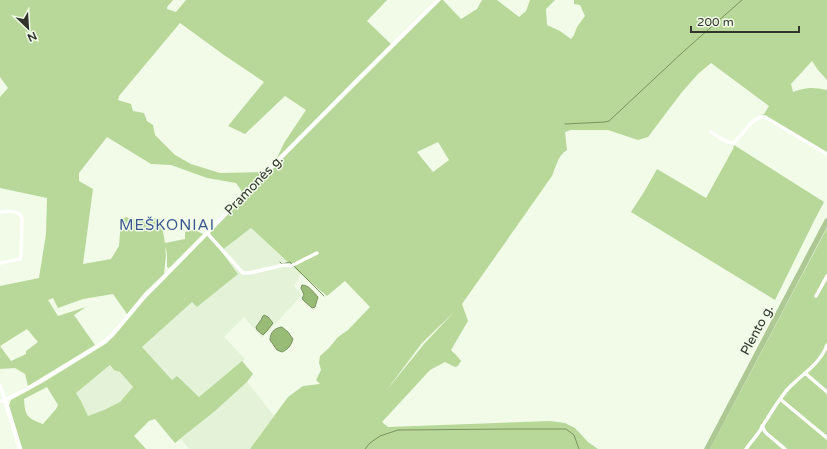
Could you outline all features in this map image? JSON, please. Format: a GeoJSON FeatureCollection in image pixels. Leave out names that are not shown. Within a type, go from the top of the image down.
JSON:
{"type":"FeatureCollection","features":[{"type":"Feature","properties":{"kind":"highway","name":"Plento g."},"geometry":{"type":"LineString","coordinates":[[707,449],[827,221]]}},
{"type":"Feature","properties":{"kind":"main road"},"geometry":{"type":"LineString","coordinates":[[2,401],[20,449]]}},
{"type":"Feature","properties":{"kind":"street","name":"Pramonės g."},"geometry":{"type":"LineString","coordinates":[[2,401],[27,389],[81,357],[112,335],[145,296],[438,0]]}},
{"type":"Feature","properties":{"kind":"street"},"geometry":{"type":"LineString","coordinates":[[711,132],[729,143],[734,143],[752,122],[760,117],[765,117],[827,154]]}},
{"type":"Feature","properties":{"kind":"street"},"geometry":{"type":"LineString","coordinates":[[0,212],[16,211],[20,213],[22,218],[20,259],[0,262]]}},
{"type":"Feature","properties":{"kind":"street"},"geometry":{"type":"LineString","coordinates":[[207,233],[243,272],[250,273],[284,265],[291,266],[317,254]]}},
{"type":"Feature","properties":{"kind":"street"},"geometry":{"type":"LineString","coordinates":[[816,296],[827,276]]}},
{"type":"Feature","properties":{"kind":"street"},"geometry":{"type":"LineString","coordinates":[[746,449],[760,431],[780,399],[795,381],[819,358],[827,347]]}},
{"type":"Feature","properties":{"kind":"street"},"geometry":{"type":"LineString","coordinates":[[805,373],[827,392]]}},
{"type":"Feature","properties":{"kind":"street"},"geometry":{"type":"LineString","coordinates":[[0,385],[2,401]]}},
{"type":"Feature","properties":{"kind":"street"},"geometry":{"type":"LineString","coordinates":[[780,399],[827,438]]}},
{"type":"Feature","properties":{"kind":"street"},"geometry":{"type":"LineString","coordinates":[[762,426],[765,432],[785,449]]}},
{"type":"Feature","properties":{"kind":"shaded area"},"geometry":{"type":"Polygon","coordinates":[[[0,0],[173,0],[167,9],[176,12],[186,0],[387,0],[367,21],[391,44],[277,158],[284,143],[306,110],[285,96],[245,134],[228,126],[264,82],[180,23],[119,96],[118,100],[131,104],[133,111],[144,113],[147,121],[153,125],[155,135],[175,155],[191,164],[220,173],[263,172],[242,194],[236,183],[207,178],[171,165],[151,164],[107,137],[79,173],[79,181],[93,189],[83,264],[111,259],[119,246],[121,220],[126,217],[138,220],[158,218],[161,220],[165,243],[185,239],[185,232],[195,230],[203,234],[169,268],[167,267],[167,253],[165,247],[166,255],[164,274],[145,292],[127,314],[113,294],[83,299],[58,308],[53,298],[48,300],[58,316],[86,307],[74,315],[95,345],[28,386],[25,374],[15,368],[0,369],[0,346],[0,286],[39,278],[46,234],[47,198],[0,188],[0,97],[8,88],[0,77],[0,0]],[[27,329],[0,346],[11,361],[26,354],[26,351],[38,342],[27,329]]]}},
{"type":"Feature","properties":{"kind":"shaded area"},"geometry":{"type":"Polygon","coordinates":[[[441,0],[443,0],[461,19],[477,9],[482,0],[497,0],[519,17],[526,11],[530,0],[555,0],[546,9],[547,25],[560,31],[571,39],[585,16],[580,5],[574,4],[574,0],[827,0],[827,80],[812,61],[791,84],[793,92],[810,88],[827,90],[827,154],[765,117],[760,117],[769,106],[711,63],[698,74],[682,92],[648,137],[638,140],[608,130],[571,130],[565,132],[567,150],[559,158],[552,176],[462,304],[468,321],[451,350],[461,361],[458,366],[455,367],[445,362],[430,370],[382,422],[388,427],[550,421],[565,423],[575,428],[588,442],[598,449],[250,449],[288,397],[303,386],[320,384],[316,380],[321,370],[319,363],[320,356],[370,307],[345,281],[327,296],[251,228],[221,251],[238,274],[197,307],[192,302],[142,347],[172,380],[177,376],[199,397],[242,361],[253,374],[247,382],[215,411],[175,443],[155,419],[149,421],[134,436],[146,449],[22,449],[9,406],[11,400],[44,382],[107,343],[146,298],[441,0]],[[438,142],[417,152],[433,172],[449,160],[438,142]],[[454,312],[422,343],[386,391],[424,344],[454,312]],[[110,365],[76,393],[88,416],[120,402],[133,387],[120,372],[114,370],[110,365]],[[47,387],[24,399],[25,409],[28,416],[43,424],[58,405],[47,387]]]}},
{"type":"Feature","properties":{"kind":"shaded area"},"geometry":{"type":"Polygon","coordinates":[[[734,145],[824,202],[775,300],[631,212],[657,169],[706,198],[734,145]]]}},
{"type":"Feature","properties":{"kind":"shaded area"},"geometry":{"type":"Polygon","coordinates":[[[251,228],[301,274],[294,286],[302,295],[262,338],[244,317],[224,337],[245,359],[199,398],[177,376],[172,380],[142,347],[192,301],[197,307],[238,273],[221,251],[251,228]]]}},
{"type":"Feature","properties":{"kind":"shaded area"},"geometry":{"type":"Polygon","coordinates":[[[827,228],[827,449],[710,449],[827,228]]]}},
{"type":"Feature","properties":{"kind":"shaded area"},"geometry":{"type":"Polygon","coordinates":[[[302,285],[309,287],[318,297],[315,307],[312,308],[303,300],[302,298],[304,295],[301,288],[302,285]]]}},
{"type":"Feature","properties":{"kind":"shaded area"},"geometry":{"type":"Polygon","coordinates":[[[264,315],[273,323],[263,335],[257,330],[256,327],[264,315]]]}},
{"type":"Feature","properties":{"kind":"shaded area"},"geometry":{"type":"Polygon","coordinates":[[[282,327],[293,339],[289,347],[282,352],[277,350],[270,340],[273,331],[282,327]]]}},
{"type":"Feature","properties":{"kind":"shaded area"},"geometry":{"type":"Polygon","coordinates":[[[111,365],[120,371],[133,387],[120,402],[87,417],[81,401],[76,393],[111,365]]]}},
{"type":"Feature","properties":{"kind":"shaded area"},"geometry":{"type":"Polygon","coordinates":[[[247,382],[274,416],[250,449],[189,449],[181,439],[247,382]]]}},
{"type":"Feature","properties":{"kind":"waterway"},"geometry":{"type":"LineString","coordinates":[[565,124],[609,121],[684,51],[742,0]]}},
{"type":"Feature","properties":{"kind":"waterway"},"geometry":{"type":"LineString","coordinates":[[280,262],[282,264],[290,262],[292,264]]}},
{"type":"Feature","properties":{"kind":"waterway"},"geometry":{"type":"LineString","coordinates":[[294,266],[324,296]]}},
{"type":"Feature","properties":{"kind":"waterway"},"geometry":{"type":"LineString","coordinates":[[365,449],[370,443],[380,436],[398,430],[513,429],[566,429],[574,435],[579,449]]}},
{"type":"Feature","properties":{"kind":"district","name":"MEŠKONIAI"},"geometry":{"type":"Point","coordinates":[167,225]}}]}
